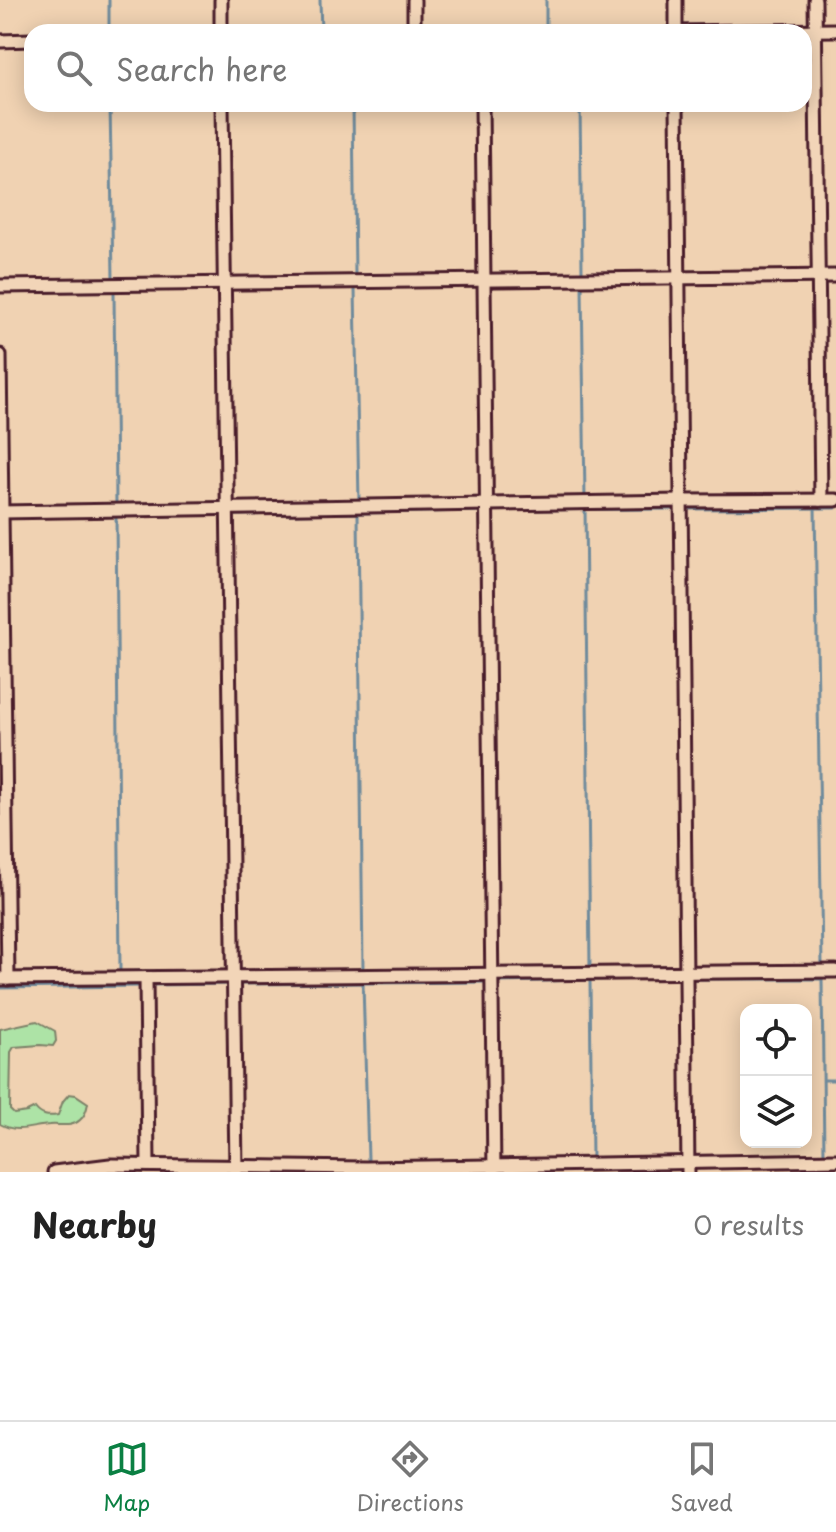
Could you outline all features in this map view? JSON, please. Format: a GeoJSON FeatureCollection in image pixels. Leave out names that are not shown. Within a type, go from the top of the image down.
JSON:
{"type":"FeatureCollection","features":[{"type":"Feature","properties":{"kind":"street"},"geometry":{"type":"LineString","coordinates":[[221,0],[221,24]]}},
{"type":"Feature","properties":{"kind":"street"},"geometry":{"type":"LineString","coordinates":[[414,0],[414,24]]}},
{"type":"Feature","properties":{"kind":"street"},"geometry":{"type":"LineString","coordinates":[[674,24],[676,0]]}},
{"type":"Feature","properties":{"kind":"street"},"geometry":{"type":"LineString","coordinates":[[815,0],[821,500]]}},
{"type":"Feature","properties":{"kind":"street"},"geometry":{"type":"LineString","coordinates":[[812,30],[836,30]]}},
{"type":"Feature","properties":{"kind":"street"},"geometry":{"type":"LineString","coordinates":[[0,41],[24,40]]}},
{"type":"Feature","properties":{"kind":"street"},"geometry":{"type":"LineString","coordinates":[[222,112],[236,1169]]}},
{"type":"Feature","properties":{"kind":"street"},"geometry":{"type":"LineString","coordinates":[[482,112],[494,1169]]}},
{"type":"Feature","properties":{"kind":"street"},"geometry":{"type":"LineString","coordinates":[[677,112],[688,1167]]}},
{"type":"Feature","properties":{"kind":"street"},"geometry":{"type":"LineString","coordinates":[[0,286],[836,276]]}},
{"type":"Feature","properties":{"kind":"street"},"geometry":{"type":"LineString","coordinates":[[0,355],[4,979],[836,971]]}},
{"type":"Feature","properties":{"kind":"street"},"geometry":{"type":"LineString","coordinates":[[1,512],[836,500]]}},
{"type":"Feature","properties":{"kind":"street"},"geometry":{"type":"LineString","coordinates":[[146,978],[148,1165]]}},
{"type":"Feature","properties":{"kind":"street"},"geometry":{"type":"LineString","coordinates":[[54,1172],[110,1165],[366,1170],[688,1167],[836,1160]]}},
{"type":"Feature","properties":{"kind":"green space"},"geometry":{"type":"Polygon","coordinates":[[[37,1021],[55,1031],[56,1041],[53,1046],[14,1047],[11,1052],[10,1110],[14,1114],[35,1108],[45,1115],[58,1115],[69,1094],[88,1103],[87,1108],[82,1118],[73,1124],[19,1129],[7,1127],[0,1124],[0,1029],[37,1021]]]}},
{"type":"Feature","properties":{"kind":"waterway"},"geometry":{"type":"LineString","coordinates":[[109,0],[109,24]]}},
{"type":"Feature","properties":{"kind":"waterway"},"geometry":{"type":"LineString","coordinates":[[320,0],[321,24]]}},
{"type":"Feature","properties":{"kind":"waterway"},"geometry":{"type":"LineString","coordinates":[[546,0],[546,24]]}},
{"type":"Feature","properties":{"kind":"waterway"},"geometry":{"type":"LineString","coordinates":[[809,0],[809,24]]}},
{"type":"Feature","properties":{"kind":"waterway"},"geometry":{"type":"LineString","coordinates":[[3,47],[24,46]]}},
{"type":"Feature","properties":{"kind":"waterway"},"geometry":{"type":"LineString","coordinates":[[110,112],[113,278]]}},
{"type":"Feature","properties":{"kind":"waterway"},"geometry":{"type":"LineString","coordinates":[[353,112],[355,275]]}},
{"type":"Feature","properties":{"kind":"waterway"},"geometry":{"type":"LineString","coordinates":[[580,112],[582,271]]}},
{"type":"Feature","properties":{"kind":"waterway"},"geometry":{"type":"LineString","coordinates":[[810,112],[812,269]]}},
{"type":"Feature","properties":{"kind":"waterway"},"geometry":{"type":"LineString","coordinates":[[812,284],[815,496]]}},
{"type":"Feature","properties":{"kind":"waterway"},"geometry":{"type":"LineString","coordinates":[[582,285],[585,499]]}},
{"type":"Feature","properties":{"kind":"waterway"},"geometry":{"type":"LineString","coordinates":[[355,289],[359,502]]}},
{"type":"Feature","properties":{"kind":"waterway"},"geometry":{"type":"LineString","coordinates":[[114,292],[116,505]]}},
{"type":"Feature","properties":{"kind":"waterway"},"geometry":{"type":"LineString","coordinates":[[815,506],[822,965]]}},
{"type":"Feature","properties":{"kind":"waterway"},"geometry":{"type":"LineString","coordinates":[[585,507],[590,968]]}},
{"type":"Feature","properties":{"kind":"waterway"},"geometry":{"type":"LineString","coordinates":[[684,509],[836,508]]}},
{"type":"Feature","properties":{"kind":"waterway"},"geometry":{"type":"LineString","coordinates":[[490,510],[676,509]]}},
{"type":"Feature","properties":{"kind":"waterway"},"geometry":{"type":"LineString","coordinates":[[233,515],[481,511]]}},
{"type":"Feature","properties":{"kind":"waterway"},"geometry":{"type":"LineString","coordinates":[[358,513],[363,970]]}},
{"type":"Feature","properties":{"kind":"waterway"},"geometry":{"type":"LineString","coordinates":[[116,514],[120,971]]}},
{"type":"Feature","properties":{"kind":"waterway"},"geometry":{"type":"LineString","coordinates":[[9,518],[223,515]]}},
{"type":"Feature","properties":{"kind":"waterway"},"geometry":{"type":"LineString","coordinates":[[692,979],[822,977]]}},
{"type":"Feature","properties":{"kind":"waterway"},"geometry":{"type":"LineString","coordinates":[[497,982],[680,978]]}},
{"type":"Feature","properties":{"kind":"waterway"},"geometry":{"type":"LineString","coordinates":[[822,979],[824,1156]]}},
{"type":"Feature","properties":{"kind":"waterway"},"geometry":{"type":"LineString","coordinates":[[590,981],[592,1159]]}},
{"type":"Feature","properties":{"kind":"waterway"},"geometry":{"type":"LineString","coordinates":[[239,984],[487,982]]}},
{"type":"Feature","properties":{"kind":"waterway"},"geometry":{"type":"LineString","coordinates":[[363,983],[368,1159]]}},
{"type":"Feature","properties":{"kind":"waterway"},"geometry":{"type":"LineString","coordinates":[[151,985],[228,984]]}},
{"type":"Feature","properties":{"kind":"waterway"},"geometry":{"type":"LineString","coordinates":[[152,985],[154,1157]]}},
{"type":"Feature","properties":{"kind":"waterway"},"geometry":{"type":"LineString","coordinates":[[0,988],[141,986]]}},
{"type":"Feature","properties":{"kind":"waterway"},"geometry":{"type":"LineString","coordinates":[[824,1080],[836,1080]]}},
{"type":"Feature","properties":{"kind":"waterway"},"geometry":{"type":"LineString","coordinates":[[825,1166],[825,1172]]}},
{"type":"Feature","properties":{"kind":"waterway"},"geometry":{"type":"LineString","coordinates":[[193,1171],[209,1172]]}}]}
